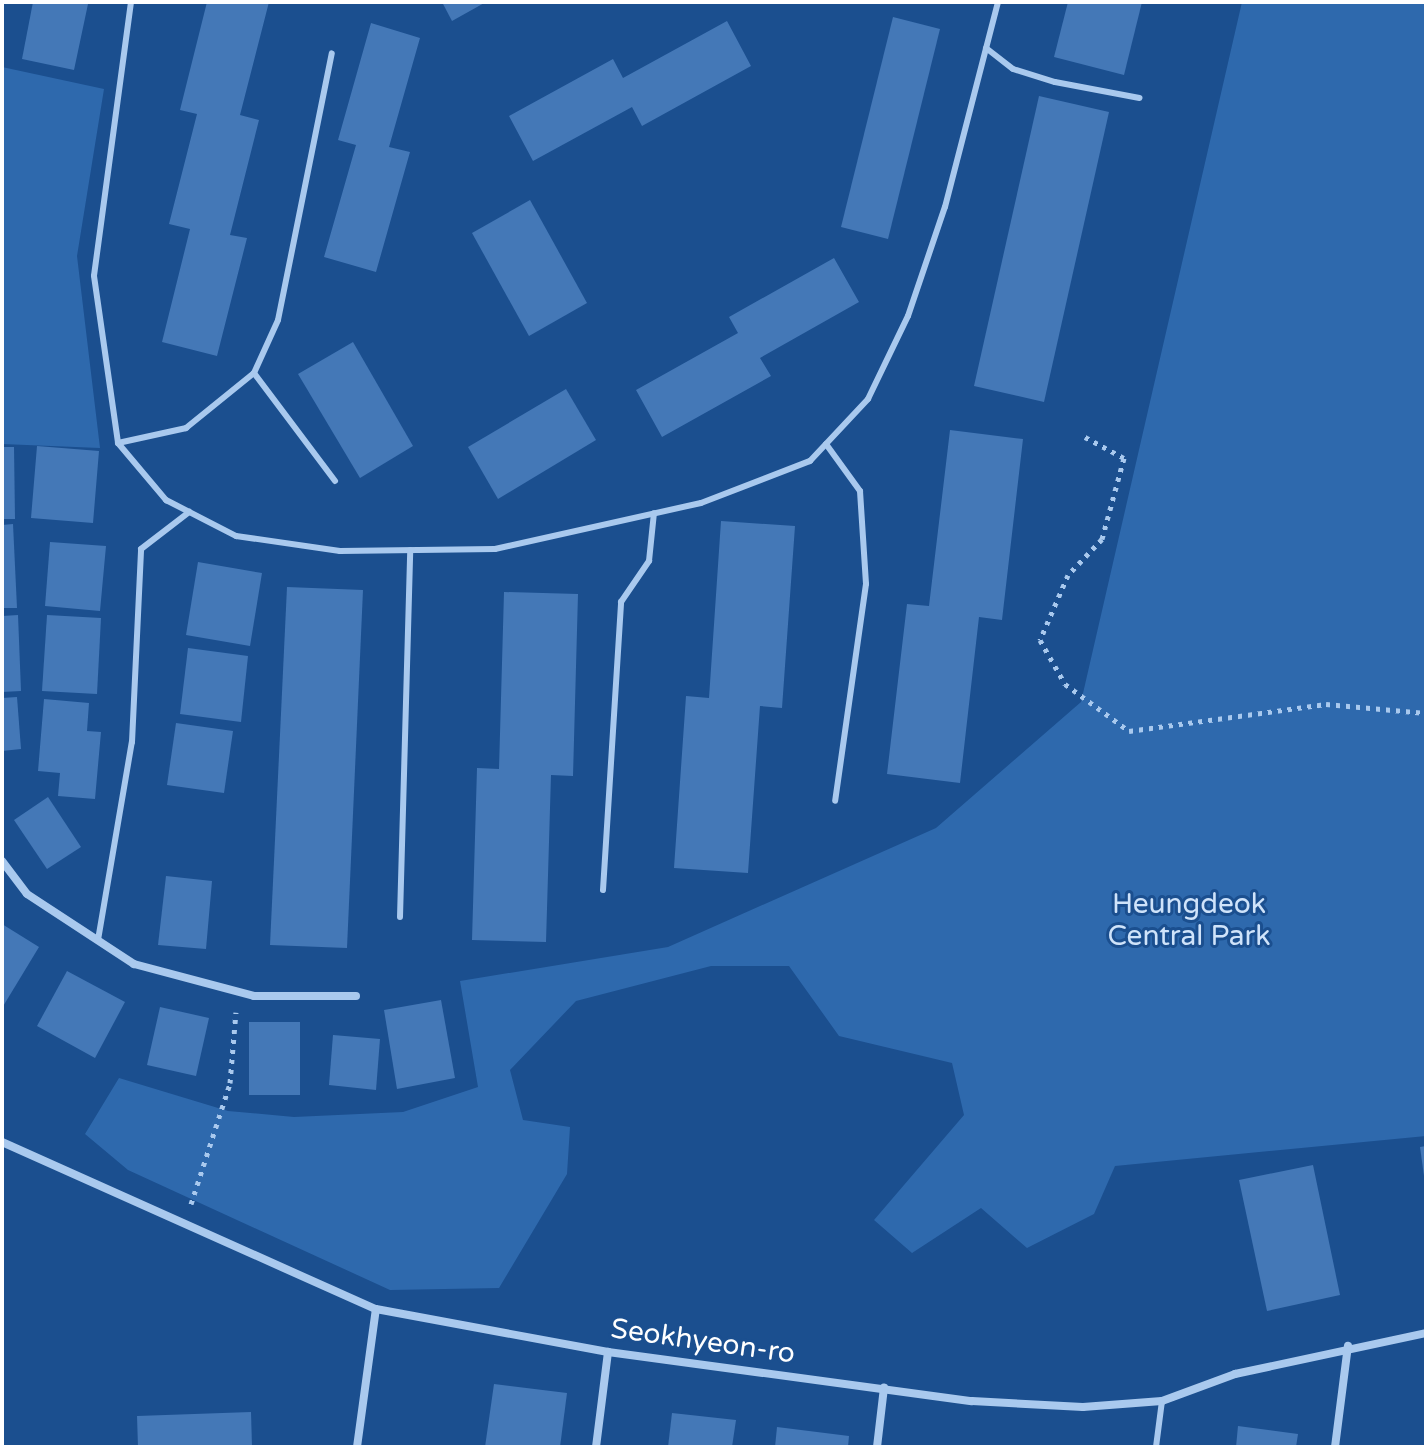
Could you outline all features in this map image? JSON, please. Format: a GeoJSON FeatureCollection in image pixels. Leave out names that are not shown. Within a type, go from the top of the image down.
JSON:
{"type":"FeatureCollection","features":[{"type":"Feature","properties":{"kind":"street"},"geometry":{"type":"LineString","coordinates":[[2,861],[27,894],[134,964],[238,992],[356,996]]}},
{"type":"Feature","properties":{"kind":"street","name":"Seokhyeon-ro"},"geometry":{"type":"LineString","coordinates":[[2,1142],[376,1309],[608,1352],[884,1387],[1083,1407],[1162,1401],[1348,1346],[1426,1333]]}},
{"type":"Feature","properties":{"kind":"street"},"geometry":{"type":"LineString","coordinates":[[357,1447],[376,1309]]}},
{"type":"Feature","properties":{"kind":"street"},"geometry":{"type":"LineString","coordinates":[[1335,1447],[1348,1346]]}},
{"type":"Feature","properties":{"kind":"street"},"geometry":{"type":"LineString","coordinates":[[596,1447],[608,1352]]}},
{"type":"Feature","properties":{"kind":"street"},"geometry":{"type":"LineString","coordinates":[[877,1447],[884,1387]]}},
{"type":"Feature","properties":{"kind":"lane"},"geometry":{"type":"LineString","coordinates":[[131,2],[94,276],[118,443],[166,500],[236,536],[340,551],[495,549],[654,513],[810,461],[868,399],[908,316],[998,2]]}},
{"type":"Feature","properties":{"kind":"lane"},"geometry":{"type":"LineString","coordinates":[[986,48],[1013,69],[1055,82],[1140,98]]}},
{"type":"Feature","properties":{"kind":"lane"},"geometry":{"type":"LineString","coordinates":[[118,443],[186,428],[254,373],[278,320],[332,53]]}},
{"type":"Feature","properties":{"kind":"lane"},"geometry":{"type":"LineString","coordinates":[[254,373],[335,481]]}},
{"type":"Feature","properties":{"kind":"lane"},"geometry":{"type":"LineString","coordinates":[[826,444],[860,491],[866,584],[835,801]]}},
{"type":"Feature","properties":{"kind":"lane"},"geometry":{"type":"LineString","coordinates":[[98,940],[132,742],[141,549],[189,512]]}},
{"type":"Feature","properties":{"kind":"lane"},"geometry":{"type":"LineString","coordinates":[[603,890],[621,602],[649,561],[654,513]]}},
{"type":"Feature","properties":{"kind":"lane"},"geometry":{"type":"LineString","coordinates":[[400,917],[410,550]]}},
{"type":"Feature","properties":{"kind":"lane"},"geometry":{"type":"LineString","coordinates":[[1156,1447],[1162,1401]]}},
{"type":"Feature","properties":{"kind":"path"},"geometry":{"type":"LineString","coordinates":[[1085,437],[1124,458],[1102,539],[1068,575],[1040,640],[1065,684],[1129,731],[1326,704],[1426,713]]}},
{"type":"Feature","properties":{"kind":"path"},"geometry":{"type":"LineString","coordinates":[[185,1224],[230,1083],[238,992]]}},
{"type":"Feature","properties":{"kind":"green space","name":"Heungdeok Central Park"},"geometry":{"type":"Polygon","coordinates":[[[1242,2],[1426,2],[1426,1136],[1115,1166],[1094,1214],[1027,1248],[981,1208],[912,1253],[874,1220],[964,1115],[952,1063],[839,1036],[789,966],[711,966],[576,1001],[510,1070],[523,1120],[570,1127],[567,1174],[499,1288],[390,1290],[128,1170],[85,1134],[119,1078],[228,1111],[294,1117],[403,1112],[478,1087],[460,981],[668,947],[936,828],[1081,702],[1242,2]]]}},
{"type":"Feature","properties":{"kind":"green space"},"geometry":{"type":"Polygon","coordinates":[[[2,67],[104,89],[77,256],[100,448],[2,444],[2,67]]]}},
{"type":"Feature","properties":{"kind":"building"},"geometry":{"type":"Polygon","coordinates":[[[33,2],[88,4],[74,70],[22,59],[33,2]]]}},
{"type":"Feature","properties":{"kind":"building"},"geometry":{"type":"Polygon","coordinates":[[[207,2],[269,2],[240,115],[259,120],[230,235],[247,238],[217,356],[162,342],[190,229],[169,224],[197,114],[180,110],[207,2]]]}},
{"type":"Feature","properties":{"kind":"building"},"geometry":{"type":"Polygon","coordinates":[[[442,2],[486,2],[452,21],[442,2]]]}},
{"type":"Feature","properties":{"kind":"building"},"geometry":{"type":"Polygon","coordinates":[[[1068,2],[1142,2],[1124,75],[1054,57],[1068,2]]]}},
{"type":"Feature","properties":{"kind":"building"},"geometry":{"type":"Polygon","coordinates":[[[893,17],[940,29],[888,239],[841,227],[893,17]]]}},
{"type":"Feature","properties":{"kind":"building"},"geometry":{"type":"Polygon","coordinates":[[[727,21],[751,66],[642,126],[632,107],[533,161],[509,116],[613,59],[623,78],[727,21]]]}},
{"type":"Feature","properties":{"kind":"building"},"geometry":{"type":"Polygon","coordinates":[[[371,23],[420,38],[389,147],[410,152],[376,272],[324,257],[356,145],[338,140],[371,23]]]}},
{"type":"Feature","properties":{"kind":"building"},"geometry":{"type":"Polygon","coordinates":[[[1039,96],[1109,112],[1044,402],[974,386],[1039,96]]]}},
{"type":"Feature","properties":{"kind":"building"},"geometry":{"type":"Polygon","coordinates":[[[530,200],[587,303],[529,336],[472,233],[530,200]]]}},
{"type":"Feature","properties":{"kind":"building"},"geometry":{"type":"Polygon","coordinates":[[[834,258],[859,302],[760,358],[771,376],[662,437],[636,390],[738,333],[729,317],[834,258]]]}},
{"type":"Feature","properties":{"kind":"building"},"geometry":{"type":"Polygon","coordinates":[[[353,342],[413,446],[360,478],[298,374],[353,342]]]}},
{"type":"Feature","properties":{"kind":"building"},"geometry":{"type":"Polygon","coordinates":[[[566,389],[596,440],[498,499],[468,447],[566,389]]]}},
{"type":"Feature","properties":{"kind":"building"},"geometry":{"type":"Polygon","coordinates":[[[950,430],[1023,439],[1002,620],[979,617],[960,783],[887,774],[907,604],[929,606],[950,430]]]}},
{"type":"Feature","properties":{"kind":"building"},"geometry":{"type":"Polygon","coordinates":[[[37,446],[99,451],[93,523],[31,518],[37,446]]]}},
{"type":"Feature","properties":{"kind":"building"},"geometry":{"type":"Polygon","coordinates":[[[2,447],[14,447],[15,519],[2,519],[2,447]]]}},
{"type":"Feature","properties":{"kind":"building"},"geometry":{"type":"Polygon","coordinates":[[[721,521],[795,526],[782,708],[760,706],[748,873],[674,868],[686,696],[709,698],[721,521]]]}},
{"type":"Feature","properties":{"kind":"building"},"geometry":{"type":"Polygon","coordinates":[[[13,524],[17,608],[2,608],[2,525],[13,524]]]}},
{"type":"Feature","properties":{"kind":"building"},"geometry":{"type":"Polygon","coordinates":[[[50,542],[106,546],[100,611],[45,606],[50,542]]]}},
{"type":"Feature","properties":{"kind":"building"},"geometry":{"type":"Polygon","coordinates":[[[198,562],[262,573],[250,646],[186,635],[198,562]]]}},
{"type":"Feature","properties":{"kind":"building"},"geometry":{"type":"Polygon","coordinates":[[[287,587],[363,590],[347,948],[270,945],[287,587]]]}},
{"type":"Feature","properties":{"kind":"building"},"geometry":{"type":"Polygon","coordinates":[[[504,592],[578,594],[573,776],[551,775],[546,942],[472,940],[477,768],[499,769],[504,592]]]}},
{"type":"Feature","properties":{"kind":"building"},"geometry":{"type":"Polygon","coordinates":[[[18,615],[21,691],[2,692],[2,616],[18,615]]]}},
{"type":"Feature","properties":{"kind":"building"},"geometry":{"type":"Polygon","coordinates":[[[47,615],[101,618],[97,694],[42,691],[47,615]]]}},
{"type":"Feature","properties":{"kind":"building"},"geometry":{"type":"Polygon","coordinates":[[[188,648],[248,656],[241,722],[180,714],[188,648]]]}},
{"type":"Feature","properties":{"kind":"building"},"geometry":{"type":"Polygon","coordinates":[[[17,697],[21,749],[2,751],[2,698],[17,697]]]}},
{"type":"Feature","properties":{"kind":"building"},"geometry":{"type":"Polygon","coordinates":[[[44,699],[89,703],[87,731],[101,732],[95,799],[58,796],[60,773],[38,771],[44,699]]]}},
{"type":"Feature","properties":{"kind":"building"},"geometry":{"type":"Polygon","coordinates":[[[176,723],[233,731],[224,793],[167,785],[176,723]]]}},
{"type":"Feature","properties":{"kind":"building"},"geometry":{"type":"Polygon","coordinates":[[[48,797],[81,847],[47,869],[14,820],[48,797]]]}},
{"type":"Feature","properties":{"kind":"building"},"geometry":{"type":"Polygon","coordinates":[[[166,876],[212,881],[206,949],[158,945],[166,876]]]}},
{"type":"Feature","properties":{"kind":"building"},"geometry":{"type":"Polygon","coordinates":[[[2,924],[39,947],[2,1008],[2,924]]]}},
{"type":"Feature","properties":{"kind":"building"},"geometry":{"type":"Polygon","coordinates":[[[67,971],[125,1002],[95,1058],[37,1026],[67,971]]]}},
{"type":"Feature","properties":{"kind":"building"},"geometry":{"type":"Polygon","coordinates":[[[441,1000],[455,1078],[397,1089],[384,1010],[441,1000]]]}},
{"type":"Feature","properties":{"kind":"building"},"geometry":{"type":"Polygon","coordinates":[[[160,1007],[209,1018],[196,1076],[147,1065],[160,1007]]]}},
{"type":"Feature","properties":{"kind":"building"},"geometry":{"type":"Polygon","coordinates":[[[249,1022],[300,1022],[300,1095],[249,1095],[249,1022]]]}},
{"type":"Feature","properties":{"kind":"building"},"geometry":{"type":"Polygon","coordinates":[[[333,1035],[380,1039],[376,1090],[329,1085],[333,1035]]]}},
{"type":"Feature","properties":{"kind":"building"},"geometry":{"type":"Polygon","coordinates":[[[1426,1146],[1426,1176],[1424,1176],[1420,1147],[1426,1146]]]}},
{"type":"Feature","properties":{"kind":"building"},"geometry":{"type":"Polygon","coordinates":[[[1313,1165],[1340,1295],[1267,1311],[1239,1180],[1313,1165]]]}},
{"type":"Feature","properties":{"kind":"building"},"geometry":{"type":"Polygon","coordinates":[[[494,1384],[567,1393],[560,1447],[485,1447],[494,1384]]]}},
{"type":"Feature","properties":{"kind":"building"},"geometry":{"type":"Polygon","coordinates":[[[251,1412],[252,1447],[138,1447],[137,1416],[251,1412]]]}},
{"type":"Feature","properties":{"kind":"building"},"geometry":{"type":"Polygon","coordinates":[[[672,1413],[736,1420],[732,1447],[668,1447],[672,1413]]]}},
{"type":"Feature","properties":{"kind":"building"},"geometry":{"type":"Polygon","coordinates":[[[1238,1426],[1298,1434],[1296,1447],[1236,1447],[1238,1426]]]}},
{"type":"Feature","properties":{"kind":"building"},"geometry":{"type":"Polygon","coordinates":[[[777,1427],[849,1436],[848,1447],[775,1447],[777,1427]]]}}]}
